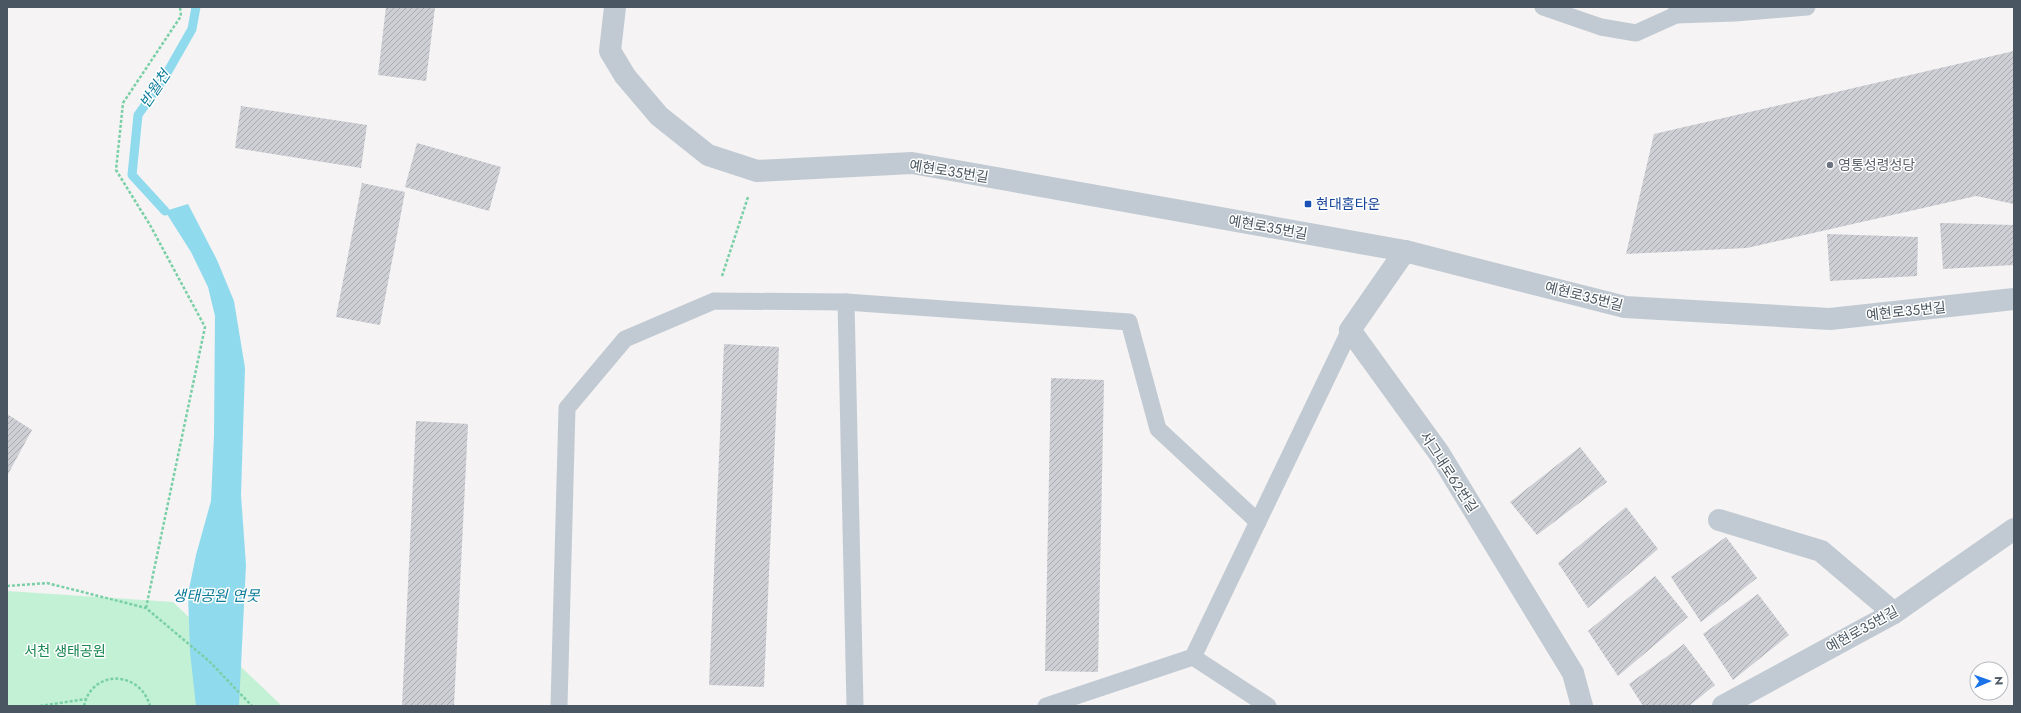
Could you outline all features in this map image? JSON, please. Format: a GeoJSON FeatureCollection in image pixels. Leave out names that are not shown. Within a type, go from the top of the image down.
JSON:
{"type":"FeatureCollection","features":[{"type":"Feature","properties":{"kind":"street","name":"예현로35번길"},"geometry":{"type":"LineString","coordinates":[[615,7],[610,51],[625,76],[659,116],[708,155],[757,171],[912,163],[1405,251],[1626,307],[1830,319],[2014,299]]}},
{"type":"Feature","properties":{"kind":"street"},"geometry":{"type":"LineString","coordinates":[[1350,330],[1405,251]]}},
{"type":"Feature","properties":{"kind":"street","name":"서그내로62번길"},"geometry":{"type":"LineString","coordinates":[[1350,330],[1439,453],[1574,673],[1582,706]]}},
{"type":"Feature","properties":{"kind":"street"},"geometry":{"type":"LineString","coordinates":[[1719,520],[1821,551],[1894,612]]}},
{"type":"Feature","properties":{"kind":"street","name":"예현로35번길"},"geometry":{"type":"LineString","coordinates":[[1723,706],[1894,612],[2014,529]]}},
{"type":"Feature","properties":{"kind":"lane"},"geometry":{"type":"LineString","coordinates":[[1543,7],[1601,27],[1636,33],[1677,11],[1735,13],[1807,7]]}},
{"type":"Feature","properties":{"kind":"lane"},"geometry":{"type":"LineString","coordinates":[[560,706],[566,408],[625,339],[714,301],[846,302],[1129,322],[1158,429],[1258,522]]}},
{"type":"Feature","properties":{"kind":"lane"},"geometry":{"type":"LineString","coordinates":[[846,302],[855,706]]}},
{"type":"Feature","properties":{"kind":"lane"},"geometry":{"type":"LineString","coordinates":[[1046,706],[1193,657],[1350,330]]}},
{"type":"Feature","properties":{"kind":"lane"},"geometry":{"type":"LineString","coordinates":[[1193,657],[1268,706]]}},
{"type":"Feature","properties":{"kind":"path"},"geometry":{"type":"LineString","coordinates":[[146,608],[205,326],[150,225],[116,170],[123,103],[181,16],[180,7]]}},
{"type":"Feature","properties":{"kind":"path"},"geometry":{"type":"LineString","coordinates":[[714,301],[757,171]]}},
{"type":"Feature","properties":{"kind":"path"},"geometry":{"type":"LineString","coordinates":[[7,586],[47,583],[146,608],[209,661],[252,706]]}},
{"type":"Feature","properties":{"kind":"path"},"geometry":{"type":"LineString","coordinates":[[84,706],[86,699],[94,687],[103,681],[124,679],[134,683],[142,689],[148,698],[150,706]]}},
{"type":"Feature","properties":{"kind":"path"},"geometry":{"type":"LineString","coordinates":[[40,706],[86,699]]}},
{"type":"Feature","properties":{"kind":"green space","name":"서천 생태공원"},"geometry":{"type":"Polygon","coordinates":[[[7,591],[173,602],[282,706],[7,706],[7,591]]]}},
{"type":"Feature","properties":{"kind":"water","name":"생태공원 연못"},"geometry":{"type":"Polygon","coordinates":[[[188,204],[217,260],[234,301],[245,368],[241,495],[246,565],[239,706],[196,706],[190,652],[188,594],[196,555],[211,501],[214,435],[215,316],[208,287],[191,252],[165,211],[188,204]]]}},
{"type":"Feature","properties":{"kind":"building"},"geometry":{"type":"Polygon","coordinates":[[[386,7],[435,7],[426,81],[378,75],[386,7]]]}},
{"type":"Feature","properties":{"kind":"building","name":"영통성령성당"},"geometry":{"type":"Polygon","coordinates":[[[2014,51],[2014,204],[1976,196],[1747,248],[1626,254],[1654,134],[2014,51]]]}},
{"type":"Feature","properties":{"kind":"building"},"geometry":{"type":"Polygon","coordinates":[[[241,106],[367,125],[361,168],[235,148],[241,106]]]}},
{"type":"Feature","properties":{"kind":"building"},"geometry":{"type":"Polygon","coordinates":[[[417,143],[501,167],[489,211],[405,187],[417,143]]]}},
{"type":"Feature","properties":{"kind":"building"},"geometry":{"type":"Polygon","coordinates":[[[362,183],[405,192],[380,325],[336,317],[362,183]]]}},
{"type":"Feature","properties":{"kind":"building"},"geometry":{"type":"Polygon","coordinates":[[[1940,223],[2014,225],[2014,265],[1943,269],[1940,223]]]}},
{"type":"Feature","properties":{"kind":"building"},"geometry":{"type":"Polygon","coordinates":[[[1827,234],[1918,237],[1917,276],[1830,281],[1827,234]]]}},
{"type":"Feature","properties":{"kind":"building"},"geometry":{"type":"Polygon","coordinates":[[[724,344],[779,347],[764,687],[709,685],[724,344]]]}},
{"type":"Feature","properties":{"kind":"building"},"geometry":{"type":"Polygon","coordinates":[[[1051,378],[1104,380],[1098,672],[1045,671],[1051,378]]]}},
{"type":"Feature","properties":{"kind":"building"},"geometry":{"type":"Polygon","coordinates":[[[7,414],[32,430],[7,476],[7,414]]]}},
{"type":"Feature","properties":{"kind":"building"},"geometry":{"type":"Polygon","coordinates":[[[416,421],[468,424],[454,706],[402,706],[416,421]]]}},
{"type":"Feature","properties":{"kind":"building"},"geometry":{"type":"Polygon","coordinates":[[[1580,447],[1607,482],[1537,535],[1510,502],[1580,447]]]}},
{"type":"Feature","properties":{"kind":"building"},"geometry":{"type":"Polygon","coordinates":[[[1626,507],[1658,549],[1588,608],[1558,563],[1626,507]]]}},
{"type":"Feature","properties":{"kind":"building"},"geometry":{"type":"Polygon","coordinates":[[[1726,537],[1757,578],[1701,622],[1671,577],[1726,537]]]}},
{"type":"Feature","properties":{"kind":"building"},"geometry":{"type":"Polygon","coordinates":[[[1655,576],[1688,617],[1618,676],[1588,631],[1655,576]]]}},
{"type":"Feature","properties":{"kind":"building"},"geometry":{"type":"Polygon","coordinates":[[[1758,594],[1789,635],[1733,680],[1703,634],[1758,594]]]}},
{"type":"Feature","properties":{"kind":"building"},"geometry":{"type":"Polygon","coordinates":[[[1684,644],[1715,685],[1689,706],[1643,706],[1629,684],[1684,644]]]}},
{"type":"Feature","properties":{"kind":"waterway","name":"반월천"},"geometry":{"type":"LineString","coordinates":[[165,211],[132,175],[138,115],[163,80],[192,29],[196,7]]}},
{"type":"Feature","properties":{"kind":"place","name":"영통성령성당"},"geometry":{"type":"Point","coordinates":[1830,165]}},
{"type":"Feature","properties":{"kind":"place","name":"현대홈타운"},"geometry":{"type":"Point","coordinates":[1308,204]}}]}
